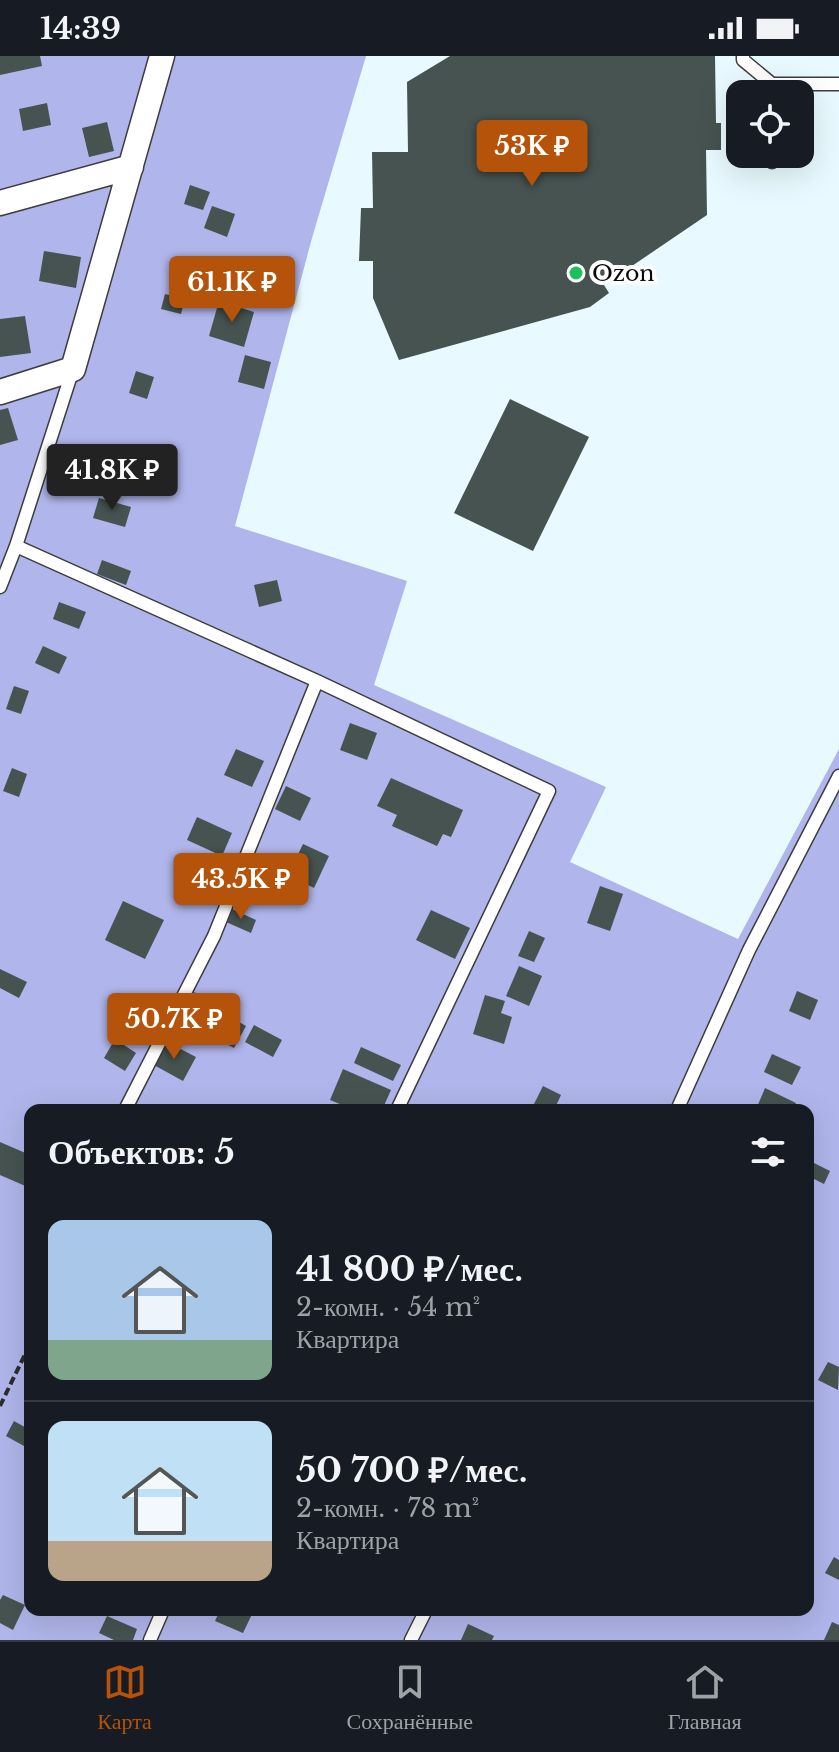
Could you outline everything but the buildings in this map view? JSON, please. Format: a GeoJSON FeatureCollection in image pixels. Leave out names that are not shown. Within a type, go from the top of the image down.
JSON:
{"type":"FeatureCollection","features":[{"type":"Feature","properties":{"kind":"street"},"geometry":{"type":"LineString","coordinates":[[0,392],[73,369],[162,56]]}},
{"type":"Feature","properties":{"kind":"street"},"geometry":{"type":"LineString","coordinates":[[0,203],[131,167]]}},
{"type":"Feature","properties":{"kind":"lane"},"geometry":{"type":"LineString","coordinates":[[743,56],[743,60],[763,80]]}},
{"type":"Feature","properties":{"kind":"lane"},"geometry":{"type":"LineString","coordinates":[[814,86],[839,84]]}},
{"type":"Feature","properties":{"kind":"lane"},"geometry":{"type":"LineString","coordinates":[[0,587],[73,369]]}},
{"type":"Feature","properties":{"kind":"lane"},"geometry":{"type":"LineString","coordinates":[[16,546],[317,681],[549,791],[400,1104]]}},
{"type":"Feature","properties":{"kind":"lane"},"geometry":{"type":"LineString","coordinates":[[128,1104],[214,936],[317,681]]}},
{"type":"Feature","properties":{"kind":"lane"},"geometry":{"type":"LineString","coordinates":[[680,1104],[749,950],[839,776]]}},
{"type":"Feature","properties":{"kind":"lane"},"geometry":{"type":"LineString","coordinates":[[150,1640],[160,1616]]}},
{"type":"Feature","properties":{"kind":"lane"},"geometry":{"type":"LineString","coordinates":[[411,1640],[423,1616]]}},
{"type":"Feature","properties":{"kind":"path"},"geometry":{"type":"LineString","coordinates":[[0,1406],[24,1356]]}},
{"type":"Feature","properties":{"kind":"shaded area"},"geometry":{"type":"Polygon","coordinates":[[[0,56],[366,56],[312,238],[235,526],[407,581],[374,685],[606,787],[570,862],[738,939],[839,749],[839,1640],[0,1640],[0,56]]]}},
{"type":"Feature","properties":{"kind":"place","name":"Ozon"},"geometry":{"type":"Point","coordinates":[576,273]}}]}
